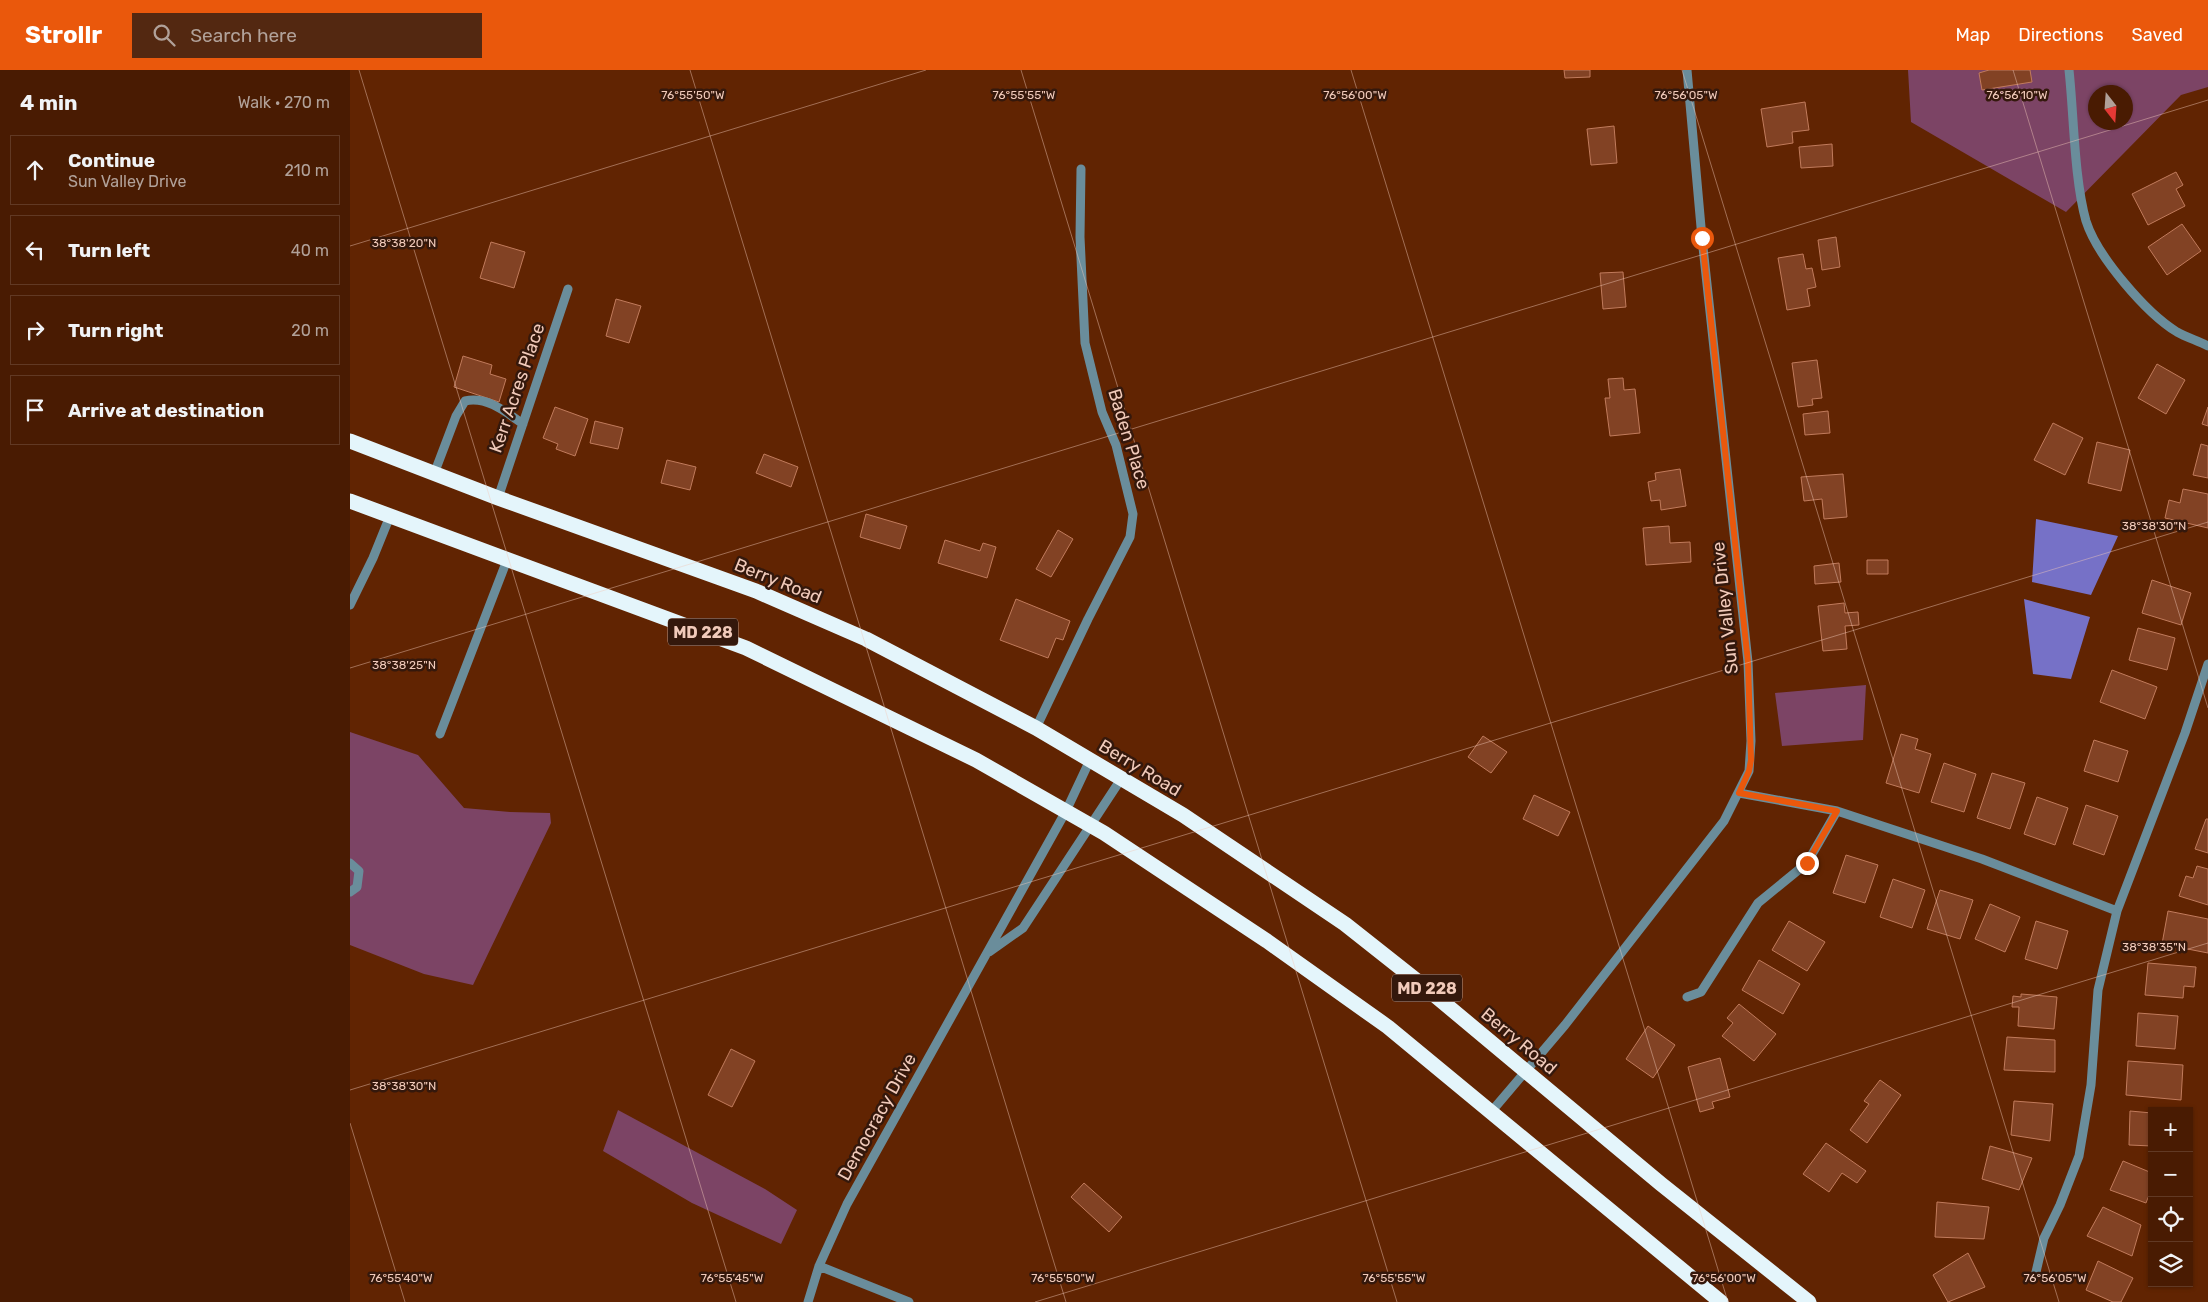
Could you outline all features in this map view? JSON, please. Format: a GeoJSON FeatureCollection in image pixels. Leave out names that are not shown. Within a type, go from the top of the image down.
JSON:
{"type":"FeatureCollection","features":[{"type":"Feature","properties":{"kind":"highway","name":"Berry Road"},"geometry":{"type":"LineString","coordinates":[[350,442],[498,498],[756,591],[866,639],[1036,728],[1183,816],[1345,924],[1426,988],[1661,1184],[1809,1302]]}},
{"type":"Feature","properties":{"kind":"highway","name":"MD 228"},"geometry":{"type":"LineString","coordinates":[[350,501],[746,648],[976,760],[1066,811],[1267,940],[1388,1027],[1720,1302]]}},
{"type":"Feature","properties":{"kind":"street","name":"Sun Valley Drive"},"geometry":{"type":"LineString","coordinates":[[1491,1112],[1526,1071],[1724,821],[1747,776],[1751,760],[1748,662],[1703,248],[1687,70]]}},
{"type":"Feature","properties":{"kind":"street"},"geometry":{"type":"LineString","coordinates":[[2070,70],[2079,178],[2087,222],[2105,257],[2126,285],[2152,312],[2177,332],[2208,346]]}},
{"type":"Feature","properties":{"kind":"street","name":"Baden Place"},"geometry":{"type":"LineString","coordinates":[[1036,728],[1130,537],[1133,514],[1116,445],[1102,412],[1085,343],[1080,237],[1081,169]]}},
{"type":"Feature","properties":{"kind":"street","name":"Kerr Acres Place"},"geometry":{"type":"LineString","coordinates":[[498,498],[568,289]]}},
{"type":"Feature","properties":{"kind":"street"},"geometry":{"type":"LineString","coordinates":[[434,474],[456,416],[465,401],[474,399],[490,403],[523,424]]}},
{"type":"Feature","properties":{"kind":"street"},"geometry":{"type":"LineString","coordinates":[[350,605],[373,558],[390,516]]}},
{"type":"Feature","properties":{"kind":"street"},"geometry":{"type":"LineString","coordinates":[[440,734],[506,560]]}},
{"type":"Feature","properties":{"kind":"street"},"geometry":{"type":"LineString","coordinates":[[2036,1272],[2044,1238],[2060,1205],[2079,1156],[2091,1085],[2098,990],[2117,911],[2185,733],[2208,664]]}},
{"type":"Feature","properties":{"kind":"street","name":"Democracy Drive"},"geometry":{"type":"LineString","coordinates":[[808,1302],[819,1266],[846,1204],[1066,811],[1090,760]]}},
{"type":"Feature","properties":{"kind":"street","name":"Democracy Drive"},"geometry":{"type":"LineString","coordinates":[[986,954],[1023,928],[1121,779]]}},
{"type":"Feature","properties":{"kind":"street"},"geometry":{"type":"LineString","coordinates":[[1739,793],[1837,811],[1982,859],[2117,911]]}},
{"type":"Feature","properties":{"kind":"street"},"geometry":{"type":"LineString","coordinates":[[1687,997],[1701,992],[1758,903],[1807,863],[1837,811]]}},
{"type":"Feature","properties":{"kind":"street"},"geometry":{"type":"LineString","coordinates":[[350,863],[359,871],[357,887],[350,892]]}},
{"type":"Feature","properties":{"kind":"street"},"geometry":{"type":"LineString","coordinates":[[819,1266],[909,1302]]}},
{"type":"Feature","properties":{"kind":"shaded area"},"geometry":{"type":"Polygon","coordinates":[[[1908,70],[2208,70],[2208,87],[2181,95],[2066,212],[1911,122],[1908,70]]]}},
{"type":"Feature","properties":{"kind":"shaded area"},"geometry":{"type":"Polygon","coordinates":[[[2036,519],[2118,536],[2091,595],[2032,582],[2036,519]]]}},
{"type":"Feature","properties":{"kind":"shaded area"},"geometry":{"type":"Polygon","coordinates":[[[2024,599],[2090,617],[2071,679],[2033,674],[2024,599]]]}},
{"type":"Feature","properties":{"kind":"shaded area"},"geometry":{"type":"Polygon","coordinates":[[[1866,685],[1863,740],[1782,746],[1775,693],[1866,685]]]}},
{"type":"Feature","properties":{"kind":"shaded area"},"geometry":{"type":"Polygon","coordinates":[[[350,732],[418,755],[464,808],[550,813],[551,823],[473,985],[424,974],[350,945],[350,732]]]}},
{"type":"Feature","properties":{"kind":"shaded area"},"geometry":{"type":"Polygon","coordinates":[[[618,1110],[765,1189],[797,1210],[781,1244],[692,1203],[603,1151],[618,1110]]]}},
{"type":"Feature","properties":{"kind":"building"},"geometry":{"type":"Polygon","coordinates":[[[1564,70],[1590,70],[1590,77],[1565,78],[1564,70]]]}},
{"type":"Feature","properties":{"kind":"building"},"geometry":{"type":"Polygon","coordinates":[[[1989,70],[2030,70],[2032,82],[1982,90],[1979,73],[1989,70]]]}},
{"type":"Feature","properties":{"kind":"building"},"geometry":{"type":"Polygon","coordinates":[[[1805,102],[1809,130],[1792,132],[1793,143],[1767,147],[1761,109],[1805,102]]]}},
{"type":"Feature","properties":{"kind":"building"},"geometry":{"type":"Polygon","coordinates":[[[1614,126],[1617,163],[1591,165],[1587,129],[1614,126]]]}},
{"type":"Feature","properties":{"kind":"building"},"geometry":{"type":"Polygon","coordinates":[[[1832,144],[1833,166],[1801,168],[1799,147],[1832,144]]]}},
{"type":"Feature","properties":{"kind":"building"},"geometry":{"type":"Polygon","coordinates":[[[2176,172],[2183,185],[2176,189],[2185,206],[2148,225],[2132,194],[2176,172]]]}},
{"type":"Feature","properties":{"kind":"building"},"geometry":{"type":"Polygon","coordinates":[[[2182,224],[2201,251],[2167,275],[2148,247],[2182,224]]]}},
{"type":"Feature","properties":{"kind":"building"},"geometry":{"type":"Polygon","coordinates":[[[1836,237],[1840,267],[1822,270],[1818,240],[1836,237]]]}},
{"type":"Feature","properties":{"kind":"building"},"geometry":{"type":"Polygon","coordinates":[[[491,242],[525,252],[514,288],[480,278],[491,242]]]}},
{"type":"Feature","properties":{"kind":"building"},"geometry":{"type":"Polygon","coordinates":[[[1803,254],[1806,269],[1812,268],[1816,287],[1807,289],[1810,306],[1787,310],[1778,258],[1803,254]]]}},
{"type":"Feature","properties":{"kind":"building"},"geometry":{"type":"Polygon","coordinates":[[[1623,272],[1626,307],[1603,309],[1600,273],[1623,272]]]}},
{"type":"Feature","properties":{"kind":"building"},"geometry":{"type":"Polygon","coordinates":[[[616,299],[641,306],[629,343],[606,336],[616,299]]]}},
{"type":"Feature","properties":{"kind":"building"},"geometry":{"type":"Polygon","coordinates":[[[463,356],[492,365],[490,374],[506,379],[499,402],[454,387],[463,356]]]}},
{"type":"Feature","properties":{"kind":"building"},"geometry":{"type":"Polygon","coordinates":[[[1817,360],[1822,398],[1812,399],[1813,405],[1798,407],[1792,363],[1817,360]]]}},
{"type":"Feature","properties":{"kind":"building"},"geometry":{"type":"Polygon","coordinates":[[[2157,364],[2185,380],[2166,414],[2138,398],[2157,364]]]}},
{"type":"Feature","properties":{"kind":"building"},"geometry":{"type":"Polygon","coordinates":[[[1623,378],[1624,390],[1635,389],[1640,433],[1610,436],[1605,398],[1610,398],[1608,379],[1623,378]]]}},
{"type":"Feature","properties":{"kind":"building"},"geometry":{"type":"Polygon","coordinates":[[[555,407],[588,419],[575,456],[556,449],[558,444],[543,438],[555,407]]]}},
{"type":"Feature","properties":{"kind":"building"},"geometry":{"type":"Polygon","coordinates":[[[2208,407],[2208,426],[2202,424],[2208,407]]]}},
{"type":"Feature","properties":{"kind":"building"},"geometry":{"type":"Polygon","coordinates":[[[1828,411],[1830,433],[1805,435],[1803,414],[1828,411]]]}},
{"type":"Feature","properties":{"kind":"building"},"geometry":{"type":"Polygon","coordinates":[[[595,421],[623,428],[618,449],[590,443],[595,421]]]}},
{"type":"Feature","properties":{"kind":"building"},"geometry":{"type":"Polygon","coordinates":[[[2053,423],[2083,438],[2065,475],[2034,460],[2053,423]]]}},
{"type":"Feature","properties":{"kind":"building"},"geometry":{"type":"Polygon","coordinates":[[[2097,442],[2130,450],[2121,491],[2088,483],[2097,442]]]}},
{"type":"Feature","properties":{"kind":"building"},"geometry":{"type":"Polygon","coordinates":[[[2201,444],[2208,446],[2208,478],[2193,475],[2201,444]]]}},
{"type":"Feature","properties":{"kind":"building"},"geometry":{"type":"Polygon","coordinates":[[[764,454],[798,467],[791,487],[756,473],[764,454]]]}},
{"type":"Feature","properties":{"kind":"building"},"geometry":{"type":"Polygon","coordinates":[[[667,460],[696,467],[690,490],[661,483],[667,460]]]}},
{"type":"Feature","properties":{"kind":"building"},"geometry":{"type":"Polygon","coordinates":[[[1680,469],[1686,506],[1661,510],[1660,500],[1651,501],[1648,482],[1656,480],[1655,473],[1680,469]]]}},
{"type":"Feature","properties":{"kind":"building"},"geometry":{"type":"Polygon","coordinates":[[[1843,474],[1847,517],[1824,519],[1822,499],[1804,501],[1801,477],[1843,474]]]}},
{"type":"Feature","properties":{"kind":"building"},"geometry":{"type":"Polygon","coordinates":[[[2183,489],[2208,494],[2208,528],[2165,518],[2169,500],[2180,503],[2183,489]]]}},
{"type":"Feature","properties":{"kind":"building"},"geometry":{"type":"Polygon","coordinates":[[[866,514],[907,526],[900,549],[860,537],[866,514]]]}},
{"type":"Feature","properties":{"kind":"building"},"geometry":{"type":"Polygon","coordinates":[[[1669,526],[1670,543],[1690,542],[1691,562],[1646,565],[1643,528],[1669,526]]]}},
{"type":"Feature","properties":{"kind":"building"},"geometry":{"type":"Polygon","coordinates":[[[1058,530],[1073,539],[1051,577],[1036,569],[1058,530]]]}},
{"type":"Feature","properties":{"kind":"building"},"geometry":{"type":"Polygon","coordinates":[[[945,540],[980,551],[983,543],[996,547],[987,578],[938,563],[945,540]]]}},
{"type":"Feature","properties":{"kind":"building"},"geometry":{"type":"Polygon","coordinates":[[[1867,560],[1888,560],[1888,574],[1867,574],[1867,560]]]}},
{"type":"Feature","properties":{"kind":"building"},"geometry":{"type":"Polygon","coordinates":[[[1839,563],[1841,582],[1815,584],[1814,566],[1839,563]]]}},
{"type":"Feature","properties":{"kind":"building"},"geometry":{"type":"Polygon","coordinates":[[[2152,580],[2191,593],[2181,625],[2142,613],[2152,580]]]}},
{"type":"Feature","properties":{"kind":"building"},"geometry":{"type":"Polygon","coordinates":[[[1016,599],[1070,621],[1063,640],[1056,638],[1048,658],[1000,640],[1016,599]]]}},
{"type":"Feature","properties":{"kind":"building"},"geometry":{"type":"Polygon","coordinates":[[[1844,603],[1845,613],[1858,612],[1859,625],[1845,626],[1847,649],[1823,651],[1818,606],[1844,603]]]}},
{"type":"Feature","properties":{"kind":"building"},"geometry":{"type":"Polygon","coordinates":[[[2138,628],[2175,638],[2167,670],[2129,660],[2138,628]]]}},
{"type":"Feature","properties":{"kind":"building"},"geometry":{"type":"Polygon","coordinates":[[[2112,670],[2157,687],[2145,719],[2100,702],[2112,670]]]}},
{"type":"Feature","properties":{"kind":"building"},"geometry":{"type":"Polygon","coordinates":[[[1901,734],[1918,739],[1915,749],[1931,754],[1919,793],[1886,783],[1901,734]]]}},
{"type":"Feature","properties":{"kind":"building"},"geometry":{"type":"Polygon","coordinates":[[[1483,736],[1507,752],[1491,773],[1468,757],[1483,736]]]}},
{"type":"Feature","properties":{"kind":"building"},"geometry":{"type":"Polygon","coordinates":[[[2094,740],[2128,751],[2118,782],[2084,771],[2094,740]]]}},
{"type":"Feature","properties":{"kind":"building"},"geometry":{"type":"Polygon","coordinates":[[[1944,763],[1976,774],[1964,812],[1931,802],[1944,763]]]}},
{"type":"Feature","properties":{"kind":"building"},"geometry":{"type":"Polygon","coordinates":[[[1992,773],[2025,783],[2010,829],[1977,818],[1992,773]]]}},
{"type":"Feature","properties":{"kind":"building"},"geometry":{"type":"Polygon","coordinates":[[[1534,795],[1570,812],[1558,836],[1523,819],[1534,795]]]}},
{"type":"Feature","properties":{"kind":"building"},"geometry":{"type":"Polygon","coordinates":[[[2037,797],[2068,808],[2055,845],[2024,834],[2037,797]]]}},
{"type":"Feature","properties":{"kind":"building"},"geometry":{"type":"Polygon","coordinates":[[[2086,805],[2118,816],[2104,855],[2073,844],[2086,805]]]}},
{"type":"Feature","properties":{"kind":"building"},"geometry":{"type":"Polygon","coordinates":[[[2206,819],[2208,819],[2208,853],[2195,849],[2206,819]]]}},
{"type":"Feature","properties":{"kind":"building"},"geometry":{"type":"Polygon","coordinates":[[[1846,855],[1878,865],[1865,903],[1833,893],[1846,855]]]}},
{"type":"Feature","properties":{"kind":"building"},"geometry":{"type":"Polygon","coordinates":[[[2197,866],[2208,869],[2208,905],[2179,896],[2186,876],[2193,878],[2197,866]]]}},
{"type":"Feature","properties":{"kind":"building"},"geometry":{"type":"Polygon","coordinates":[[[1893,879],[1925,890],[1912,928],[1880,917],[1893,879]]]}},
{"type":"Feature","properties":{"kind":"building"},"geometry":{"type":"Polygon","coordinates":[[[1940,890],[1973,900],[1960,939],[1927,929],[1940,890]]]}},
{"type":"Feature","properties":{"kind":"building"},"geometry":{"type":"Polygon","coordinates":[[[1990,904],[2020,917],[2005,952],[1975,939],[1990,904]]]}},
{"type":"Feature","properties":{"kind":"building"},"geometry":{"type":"Polygon","coordinates":[[[2168,911],[2208,919],[2208,953],[2162,944],[2168,911]]]}},
{"type":"Feature","properties":{"kind":"building"},"geometry":{"type":"Polygon","coordinates":[[[1789,921],[1825,942],[1807,971],[1772,950],[1789,921]]]}},
{"type":"Feature","properties":{"kind":"building"},"geometry":{"type":"Polygon","coordinates":[[[2036,921],[2068,931],[2057,969],[2025,959],[2036,921]]]}},
{"type":"Feature","properties":{"kind":"building"},"geometry":{"type":"Polygon","coordinates":[[[1759,960],[1800,984],[1783,1014],[1742,990],[1759,960]]]}},
{"type":"Feature","properties":{"kind":"building"},"geometry":{"type":"Polygon","coordinates":[[[2148,963],[2196,967],[2194,987],[2184,986],[2183,998],[2145,995],[2148,963]]]}},
{"type":"Feature","properties":{"kind":"building"},"geometry":{"type":"Polygon","coordinates":[[[2021,994],[2057,997],[2054,1029],[2018,1026],[2019,1007],[2012,1007],[2013,996],[2021,997],[2021,994]]]}},
{"type":"Feature","properties":{"kind":"building"},"geometry":{"type":"Polygon","coordinates":[[[1739,1004],[1776,1034],[1754,1061],[1722,1036],[1733,1023],[1727,1018],[1739,1004]]]}},
{"type":"Feature","properties":{"kind":"building"},"geometry":{"type":"Polygon","coordinates":[[[2138,1013],[2178,1016],[2175,1049],[2136,1046],[2138,1013]]]}},
{"type":"Feature","properties":{"kind":"building"},"geometry":{"type":"Polygon","coordinates":[[[1648,1026],[1675,1045],[1653,1078],[1626,1059],[1648,1026]]]}},
{"type":"Feature","properties":{"kind":"building"},"geometry":{"type":"Polygon","coordinates":[[[2007,1037],[2055,1040],[2055,1072],[2004,1070],[2007,1037]]]}},
{"type":"Feature","properties":{"kind":"building"},"geometry":{"type":"Polygon","coordinates":[[[731,1049],[755,1061],[732,1107],[708,1095],[731,1049]]]}},
{"type":"Feature","properties":{"kind":"building"},"geometry":{"type":"Polygon","coordinates":[[[1720,1058],[1730,1097],[1712,1102],[1714,1108],[1700,1112],[1688,1067],[1720,1058]]]}},
{"type":"Feature","properties":{"kind":"building"},"geometry":{"type":"Polygon","coordinates":[[[2128,1061],[2183,1065],[2181,1100],[2126,1095],[2128,1061]]]}},
{"type":"Feature","properties":{"kind":"building"},"geometry":{"type":"Polygon","coordinates":[[[1880,1080],[1901,1095],[1867,1143],[1850,1130],[1869,1104],[1864,1101],[1880,1080]]]}},
{"type":"Feature","properties":{"kind":"building"},"geometry":{"type":"Polygon","coordinates":[[[2014,1101],[2053,1104],[2050,1141],[2011,1135],[2014,1101]]]}},
{"type":"Feature","properties":{"kind":"building"},"geometry":{"type":"Polygon","coordinates":[[[2130,1111],[2148,1113],[2148,1146],[2129,1145],[2130,1111]]]}},
{"type":"Feature","properties":{"kind":"building"},"geometry":{"type":"Polygon","coordinates":[[[1826,1143],[1866,1171],[1857,1183],[1842,1173],[1829,1192],[1803,1174],[1826,1143]]]}},
{"type":"Feature","properties":{"kind":"building"},"geometry":{"type":"Polygon","coordinates":[[[1990,1146],[2032,1158],[2019,1190],[1982,1179],[1990,1146]]]}},
{"type":"Feature","properties":{"kind":"building"},"geometry":{"type":"Polygon","coordinates":[[[2123,1161],[2148,1171],[2148,1198],[2146,1203],[2110,1190],[2123,1161]]]}},
{"type":"Feature","properties":{"kind":"building"},"geometry":{"type":"Polygon","coordinates":[[[1084,1183],[1122,1217],[1109,1232],[1071,1197],[1084,1183]]]}},
{"type":"Feature","properties":{"kind":"building"},"geometry":{"type":"Polygon","coordinates":[[[1937,1202],[1989,1207],[1984,1239],[1935,1237],[1937,1202]]]}},
{"type":"Feature","properties":{"kind":"building"},"geometry":{"type":"Polygon","coordinates":[[[2103,1207],[2141,1225],[2132,1256],[2087,1236],[2103,1207]]]}},
{"type":"Feature","properties":{"kind":"building"},"geometry":{"type":"Polygon","coordinates":[[[1968,1253],[1985,1287],[1948,1302],[1933,1275],[1968,1253]]]}},
{"type":"Feature","properties":{"kind":"building"},"geometry":{"type":"Polygon","coordinates":[[[2098,1261],[2133,1278],[2121,1302],[2113,1302],[2086,1290],[2098,1261]]]}},
{"type":"Feature","properties":{"kind":"route"},"geometry":{"type":"LineString","coordinates":[[1702,238],[1748,662],[1751,760],[1749,771],[1739,793],[1837,811],[1807,863]]}}]}
